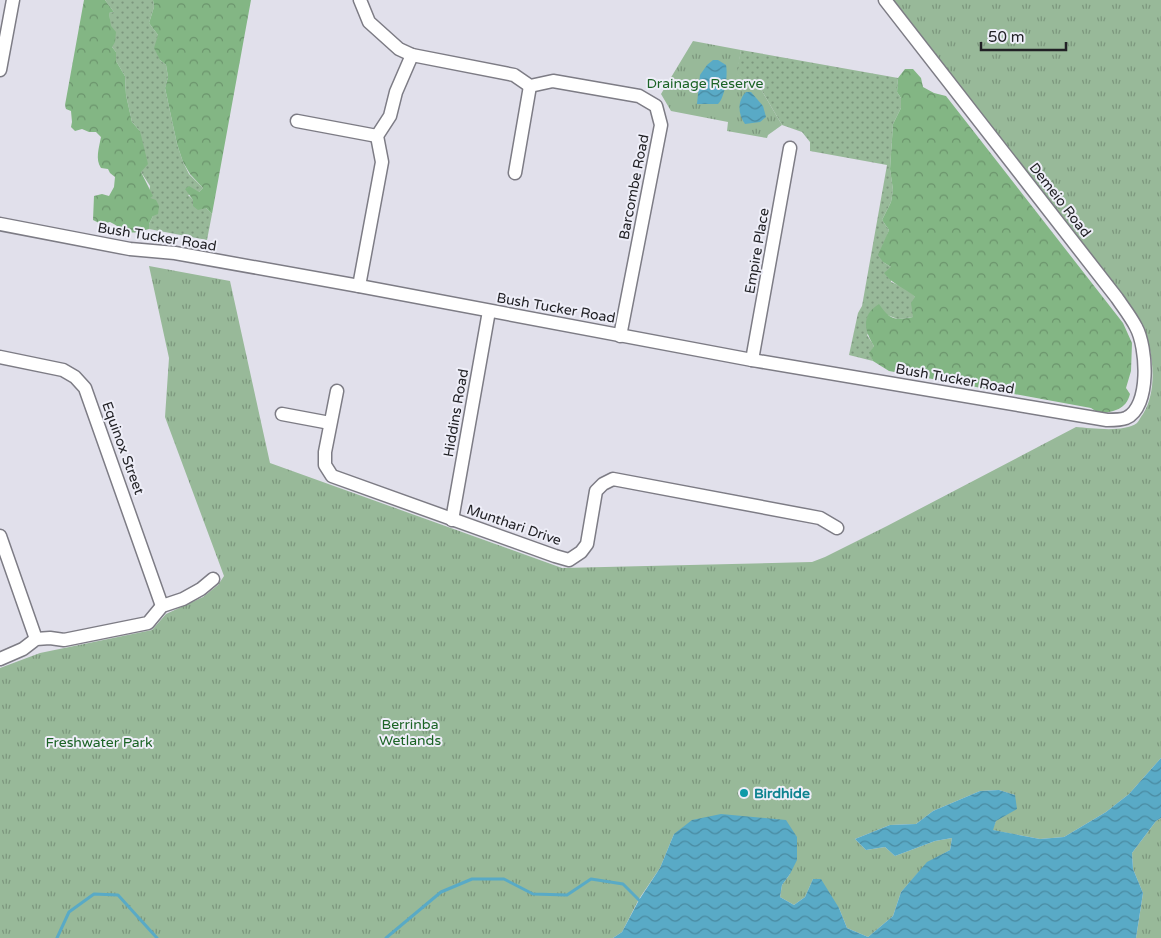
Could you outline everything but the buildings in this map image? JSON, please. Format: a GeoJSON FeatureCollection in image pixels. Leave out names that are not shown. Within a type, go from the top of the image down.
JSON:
{"type":"FeatureCollection","features":[{"type":"Feature","properties":{"kind":"street"},"geometry":{"type":"LineString","coordinates":[[0,70],[13,0]]}},
{"type":"Feature","properties":{"kind":"street"},"geometry":{"type":"LineString","coordinates":[[360,0],[369,22],[399,48],[412,55],[514,74],[530,86],[515,173]]}},
{"type":"Feature","properties":{"kind":"street","name":"Demeio Road"},"geometry":{"type":"LineString","coordinates":[[884,0],[1117,298],[1137,328],[1145,360],[1143,394],[1134,413],[1130,416],[1107,420]]}},
{"type":"Feature","properties":{"kind":"street"},"geometry":{"type":"LineString","coordinates":[[359,286],[382,162],[377,136],[390,116],[396,92],[412,55]]}},
{"type":"Feature","properties":{"kind":"street","name":"Barcombe Road"},"geometry":{"type":"LineString","coordinates":[[530,86],[553,81],[640,96],[656,106],[661,125],[620,336]]}},
{"type":"Feature","properties":{"kind":"street"},"geometry":{"type":"LineString","coordinates":[[297,121],[377,136]]}},
{"type":"Feature","properties":{"kind":"street","name":"Empire Place"},"geometry":{"type":"LineString","coordinates":[[752,360],[790,148]]}},
{"type":"Feature","properties":{"kind":"street","name":"Bush Tucker Road"},"geometry":{"type":"LineString","coordinates":[[0,224],[130,249],[175,253],[359,286],[752,360],[1107,420]]}},
{"type":"Feature","properties":{"kind":"street","name":"Hiddins Road"},"geometry":{"type":"LineString","coordinates":[[452,520],[489,311]]}},
{"type":"Feature","properties":{"kind":"street","name":"Equinox Street"},"geometry":{"type":"LineString","coordinates":[[0,357],[63,370],[75,377],[85,388],[162,606]]}},
{"type":"Feature","properties":{"kind":"street","name":"Munthari Drive"},"geometry":{"type":"LineString","coordinates":[[337,391],[325,452],[326,465],[332,476],[569,560],[581,552],[587,544],[596,491],[603,484],[613,479],[820,518],[837,528]]}},
{"type":"Feature","properties":{"kind":"street"},"geometry":{"type":"LineString","coordinates":[[282,414],[330,423]]}},
{"type":"Feature","properties":{"kind":"street"},"geometry":{"type":"LineString","coordinates":[[0,536],[36,639]]}},
{"type":"Feature","properties":{"kind":"street"},"geometry":{"type":"LineString","coordinates":[[0,659],[18,651],[36,639],[64,640],[148,623],[162,606],[183,599],[202,589],[213,579]]}},
{"type":"Feature","properties":{"kind":"green space"},"geometry":{"type":"Polygon","coordinates":[[[84,0],[105,0],[114,12],[109,13],[111,26],[116,32],[115,42],[112,47],[116,52],[116,61],[125,76],[126,95],[132,122],[140,131],[148,164],[141,172],[153,196],[150,198],[156,200],[159,206],[158,214],[153,216],[149,229],[142,231],[128,232],[110,222],[101,224],[93,220],[94,196],[102,194],[109,196],[114,187],[115,177],[108,169],[101,168],[99,165],[98,153],[101,137],[96,132],[82,129],[75,131],[71,127],[71,111],[66,109],[65,105],[84,0]]]}},
{"type":"Feature","properties":{"kind":"green space"},"geometry":{"type":"Polygon","coordinates":[[[105,0],[153,0],[154,7],[149,23],[158,35],[160,60],[166,65],[168,77],[165,88],[177,144],[189,174],[203,188],[199,192],[188,195],[202,208],[206,208],[212,214],[207,240],[149,229],[153,216],[149,198],[150,186],[141,172],[140,131],[132,122],[126,95],[125,76],[116,61],[116,52],[112,47],[109,13],[114,12],[105,0]]]}},
{"type":"Feature","properties":{"kind":"green space"},"geometry":{"type":"Polygon","coordinates":[[[153,0],[251,0],[212,214],[206,208],[198,210],[193,206],[193,200],[185,189],[189,186],[199,192],[203,188],[190,174],[183,162],[177,144],[165,88],[168,77],[166,65],[160,60],[154,48],[158,35],[149,23],[154,7],[153,0]]]}},
{"type":"Feature","properties":{"kind":"green space","name":"Berrinba Wetlands"},"geometry":{"type":"Polygon","coordinates":[[[892,0],[1161,0],[1161,758],[1129,794],[1106,812],[1064,837],[1040,839],[992,830],[996,821],[1015,795],[999,790],[980,791],[933,811],[916,824],[890,825],[855,839],[866,850],[885,847],[895,856],[935,841],[952,838],[950,850],[927,863],[901,892],[893,916],[868,937],[847,928],[839,908],[813,879],[805,897],[794,905],[780,897],[782,885],[790,874],[674,834],[660,868],[639,899],[622,932],[613,938],[0,938],[0,668],[40,653],[152,630],[166,614],[203,597],[218,585],[224,576],[165,417],[169,358],[149,266],[230,281],[270,463],[562,568],[812,562],[887,526],[1076,427],[1116,429],[1137,423],[1148,404],[1153,380],[1151,354],[1145,331],[1140,321],[892,0]]]}},
{"type":"Feature","properties":{"kind":"green space","name":"Drainage Reserve"},"geometry":{"type":"Polygon","coordinates":[[[693,41],[741,50],[737,74],[762,91],[782,125],[768,135],[767,138],[727,131],[728,122],[671,111],[661,94],[693,41]]]}},
{"type":"Feature","properties":{"kind":"green space"},"geometry":{"type":"Polygon","coordinates":[[[741,50],[898,78],[897,92],[901,98],[901,108],[893,124],[890,169],[893,190],[891,202],[882,220],[889,230],[885,241],[883,262],[891,267],[891,282],[906,288],[915,297],[913,317],[898,319],[887,315],[867,335],[874,346],[870,353],[873,361],[849,355],[858,313],[862,306],[887,165],[810,151],[810,142],[802,132],[782,125],[762,91],[736,74],[741,50]]]}},
{"type":"Feature","properties":{"kind":"green space"},"geometry":{"type":"Polygon","coordinates":[[[905,69],[913,69],[921,78],[923,87],[934,93],[946,96],[1123,323],[1132,343],[1131,371],[1126,388],[1130,394],[1126,403],[1119,409],[1100,414],[1091,408],[889,371],[873,361],[869,353],[874,346],[866,329],[866,323],[869,313],[873,308],[879,304],[887,314],[897,319],[913,317],[911,303],[915,297],[887,277],[884,273],[891,267],[883,262],[878,255],[889,230],[882,220],[891,202],[893,190],[890,169],[893,124],[901,108],[901,98],[897,92],[898,78],[905,69]]]}},
{"type":"Feature","properties":{"kind":"green space"},"geometry":{"type":"Polygon","coordinates":[[[1161,818],[1161,938],[1136,938],[1143,893],[1133,869],[1132,853],[1156,821],[1161,818]]]}},
{"type":"Feature","properties":{"kind":"water"},"geometry":{"type":"Polygon","coordinates":[[[713,60],[718,60],[726,65],[724,91],[718,104],[697,104],[700,75],[713,60]]]}},
{"type":"Feature","properties":{"kind":"water"},"geometry":{"type":"Polygon","coordinates":[[[746,92],[751,92],[763,106],[766,117],[760,122],[745,124],[743,120],[740,112],[740,103],[746,92]]]}},
{"type":"Feature","properties":{"kind":"water"},"geometry":{"type":"Polygon","coordinates":[[[1161,758],[1161,818],[1156,821],[1132,853],[1133,869],[1143,893],[1136,938],[613,938],[622,932],[639,900],[660,868],[674,834],[692,820],[721,814],[786,820],[797,837],[797,860],[782,885],[780,897],[794,905],[805,897],[813,879],[821,879],[839,908],[847,928],[868,937],[893,916],[901,892],[927,862],[950,850],[952,838],[935,841],[895,856],[885,847],[866,850],[855,839],[890,825],[916,824],[933,811],[980,791],[999,790],[1015,795],[1017,809],[996,821],[993,830],[1040,839],[1064,837],[1106,812],[1129,794],[1161,758]]]}},
{"type":"Feature","properties":{"kind":"waterway"},"geometry":{"type":"LineString","coordinates":[[386,938],[441,892],[472,879],[504,879],[533,894],[567,895],[591,879],[623,884],[639,900]]}},
{"type":"Feature","properties":{"kind":"waterway"},"geometry":{"type":"LineString","coordinates":[[57,938],[69,912],[94,894],[118,895],[157,938]]}},
{"type":"Feature","properties":{"kind":"place","name":"Birdhide"},"geometry":{"type":"Point","coordinates":[744,793]}},
{"type":"Feature","properties":{"kind":"park label","name":"Freshwater Park"},"geometry":{"type":"Point","coordinates":[99,742]}}]}
